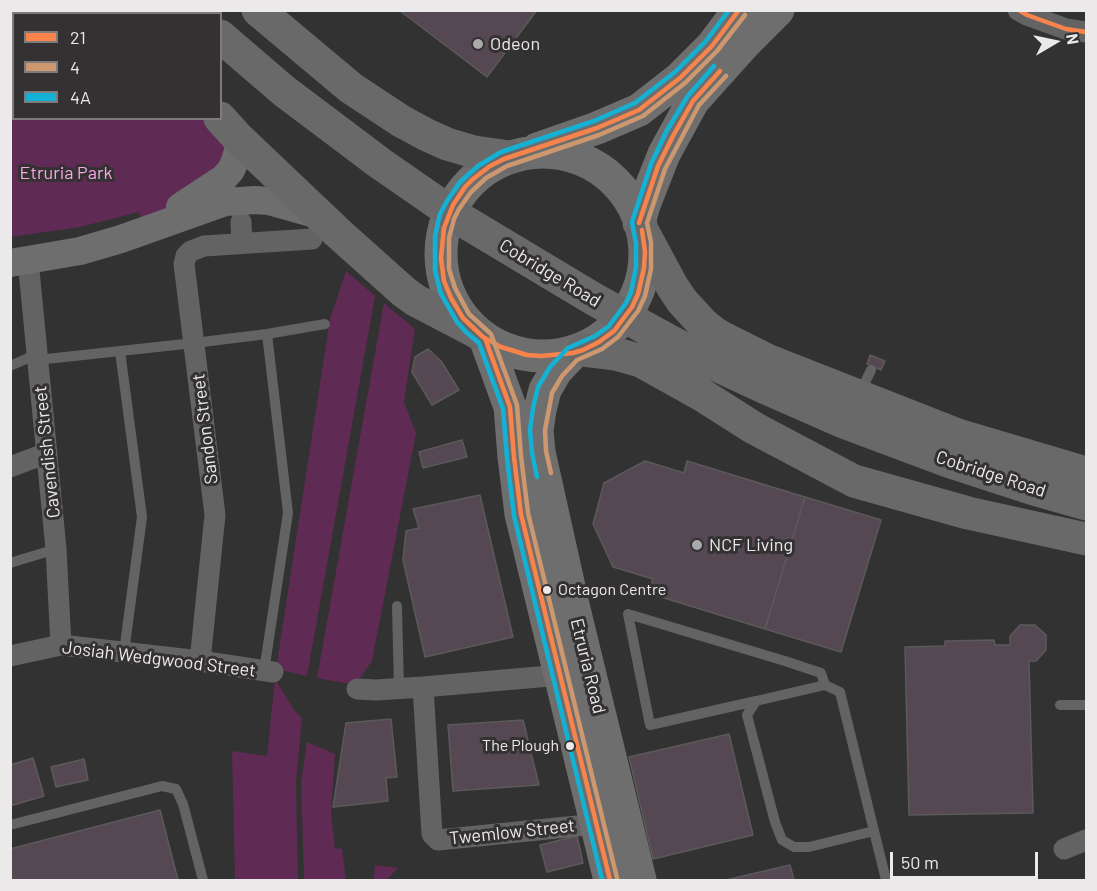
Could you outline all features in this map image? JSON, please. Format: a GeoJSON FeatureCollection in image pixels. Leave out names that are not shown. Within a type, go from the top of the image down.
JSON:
{"type":"FeatureCollection","features":[{"type":"Feature","properties":{"kind":"highway"},"geometry":{"type":"LineString","coordinates":[[258,10],[351,88],[401,121],[447,144],[474,152],[515,156]]}},
{"type":"Feature","properties":{"kind":"highway","name":"Cobridge Road"},"geometry":{"type":"LineString","coordinates":[[222,38],[284,91],[381,164],[462,220],[583,292],[701,358],[841,421],[948,461],[1086,504]]}},
{"type":"Feature","properties":{"kind":"highway"},"geometry":{"type":"LineString","coordinates":[[230,128],[316,227],[366,259],[415,300],[482,335]]}},
{"type":"Feature","properties":{"kind":"highway"},"geometry":{"type":"LineString","coordinates":[[641,226],[682,301],[713,332],[767,360],[865,383],[958,435],[1086,472]]}},
{"type":"Feature","properties":{"kind":"highway"},"geometry":{"type":"LineString","coordinates":[[578,351],[616,354],[641,362],[702,395],[754,428],[854,481],[968,513],[1086,539]]}},
{"type":"Feature","properties":{"kind":"main road"},"geometry":{"type":"LineString","coordinates":[[515,156],[543,152],[561,153],[593,165],[608,175],[623,191],[641,226],[645,252],[644,268],[638,294],[632,307],[614,331],[599,342],[578,351],[550,356],[527,355],[501,347],[471,327],[458,311],[448,291],[442,270],[442,237],[447,216],[465,187],[490,166],[515,156],[597,128],[639,110],[680,78],[712,46],[739,10]]}},
{"type":"Feature","properties":{"kind":"main road"},"geometry":{"type":"LineString","coordinates":[[641,226],[644,205],[664,154],[693,101],[777,10]]}},
{"type":"Feature","properties":{"kind":"main road"},"geometry":{"type":"LineString","coordinates":[[143,231],[203,193],[231,170],[238,151],[230,128]]}},
{"type":"Feature","properties":{"kind":"main road"},"geometry":{"type":"LineString","coordinates":[[19,262],[122,239],[225,202],[268,201],[316,227]]}},
{"type":"Feature","properties":{"kind":"main road","name":"Etruria Road"},"geometry":{"type":"LineString","coordinates":[[482,335],[510,407],[521,514],[574,670],[640,880]]}},
{"type":"Feature","properties":{"kind":"main road","name":"Etruria Road"},"geometry":{"type":"LineString","coordinates":[[578,351],[556,371],[545,390],[537,430],[597,824],[610,880]]}},
{"type":"Feature","properties":{"kind":"street"},"geometry":{"type":"LineString","coordinates":[[1018,10],[1066,29],[1086,32]]}},
{"type":"Feature","properties":{"kind":"street"},"geometry":{"type":"LineString","coordinates":[[241,222],[242,243]]}},
{"type":"Feature","properties":{"kind":"street","name":"Sandon Street"},"geometry":{"type":"LineString","coordinates":[[200,661],[215,514],[184,264],[186,256],[197,248],[242,243],[316,227]]}},
{"type":"Feature","properties":{"kind":"street","name":"Cavendish Street"},"geometry":{"type":"LineString","coordinates":[[19,262],[37,357],[56,549],[61,645]]}},
{"type":"Feature","properties":{"kind":"street"},"geometry":{"type":"LineString","coordinates":[[10,467],[47,453]]}},
{"type":"Feature","properties":{"kind":"street","name":"Josiah Wedgwood Street"},"geometry":{"type":"LineString","coordinates":[[10,656],[61,645],[268,671]]}},
{"type":"Feature","properties":{"kind":"street"},"geometry":{"type":"LineString","coordinates":[[357,689],[423,687],[574,670]]}},
{"type":"Feature","properties":{"kind":"street","name":"Twemlow Street"},"geometry":{"type":"LineString","coordinates":[[423,687],[432,834],[438,840],[597,824]]}},
{"type":"Feature","properties":{"kind":"street"},"geometry":{"type":"LineString","coordinates":[[1065,849],[1086,840]]}},
{"type":"Feature","properties":{"kind":"lane"},"geometry":{"type":"LineString","coordinates":[[10,366],[37,357],[194,343],[325,324]]}},
{"type":"Feature","properties":{"kind":"lane"},"geometry":{"type":"LineString","coordinates":[[267,334],[288,513],[268,671]]}},
{"type":"Feature","properties":{"kind":"lane"},"geometry":{"type":"LineString","coordinates":[[120,351],[142,517],[124,652]]}},
{"type":"Feature","properties":{"kind":"lane"},"geometry":{"type":"LineString","coordinates":[[10,563],[56,549]]}},
{"type":"Feature","properties":{"kind":"lane"},"geometry":{"type":"LineString","coordinates":[[397,606],[399,688]]}},
{"type":"Feature","properties":{"kind":"lane"},"geometry":{"type":"LineString","coordinates":[[825,685],[821,673],[628,614],[650,725],[825,685],[840,692],[886,880]]}},
{"type":"Feature","properties":{"kind":"lane"},"geometry":{"type":"LineString","coordinates":[[756,701],[747,715],[775,822],[782,840],[794,847],[809,847],[874,831]]}},
{"type":"Feature","properties":{"kind":"lane"},"geometry":{"type":"LineString","coordinates":[[1060,705],[1086,705]]}},
{"type":"Feature","properties":{"kind":"lane"},"geometry":{"type":"LineString","coordinates":[[10,825],[162,786],[176,789],[183,804],[203,880]]}},
{"type":"Feature","properties":{"kind":"green space","name":"Etruria Park"},"geometry":{"type":"Polygon","coordinates":[[[114,10],[116,12],[12,12],[12,120],[205,120],[225,148],[225,161],[143,231],[139,212],[80,227],[11,237],[10,11],[114,10]]]}},
{"type":"Feature","properties":{"kind":"green space"},"geometry":{"type":"Polygon","coordinates":[[[346,271],[375,296],[307,676],[276,669],[330,319],[346,271]]]}},
{"type":"Feature","properties":{"kind":"green space"},"geometry":{"type":"Polygon","coordinates":[[[384,303],[415,329],[404,402],[416,433],[372,661],[355,685],[317,678],[384,303]]]}},
{"type":"Feature","properties":{"kind":"green space"},"geometry":{"type":"Polygon","coordinates":[[[275,679],[294,710],[302,718],[296,782],[298,880],[235,880],[232,751],[267,756],[275,679]]]}},
{"type":"Feature","properties":{"kind":"green space"},"geometry":{"type":"Polygon","coordinates":[[[307,742],[335,754],[331,813],[335,849],[342,848],[346,880],[304,880],[301,782],[307,742]]]}},
{"type":"Feature","properties":{"kind":"green space"},"geometry":{"type":"Polygon","coordinates":[[[375,865],[398,868],[386,880],[374,880],[375,865]]]}},
{"type":"Feature","properties":{"kind":"building","name":"Odeon"},"geometry":{"type":"Polygon","coordinates":[[[399,10],[537,10],[487,77],[399,10]]]}},
{"type":"Feature","properties":{"kind":"building"},"geometry":{"type":"Polygon","coordinates":[[[428,349],[441,361],[459,390],[432,405],[412,372],[415,357],[428,349]]]}},
{"type":"Feature","properties":{"kind":"building"},"geometry":{"type":"Polygon","coordinates":[[[870,355],[885,361],[881,370],[867,364],[870,355]]]}},
{"type":"Feature","properties":{"kind":"building"},"geometry":{"type":"Polygon","coordinates":[[[462,440],[467,457],[423,468],[419,452],[462,440]]]}},
{"type":"Feature","properties":{"kind":"building","name":"NCF Living"},"geometry":{"type":"Polygon","coordinates":[[[645,461],[684,473],[687,461],[805,497],[765,629],[648,593],[653,579],[613,567],[593,524],[604,483],[645,461]]]}},
{"type":"Feature","properties":{"kind":"building"},"geometry":{"type":"Polygon","coordinates":[[[480,495],[513,637],[425,657],[403,560],[406,531],[419,528],[413,509],[480,495]]]}},
{"type":"Feature","properties":{"kind":"building"},"geometry":{"type":"Polygon","coordinates":[[[805,497],[881,520],[841,652],[765,629],[805,497]]]}},
{"type":"Feature","properties":{"kind":"building"},"geometry":{"type":"Polygon","coordinates":[[[1020,625],[1035,625],[1046,635],[1046,650],[1036,661],[1029,661],[1033,813],[909,815],[905,647],[945,646],[945,641],[994,640],[995,645],[1010,645],[1010,636],[1020,625]]]}},
{"type":"Feature","properties":{"kind":"building"},"geometry":{"type":"Polygon","coordinates":[[[391,719],[397,777],[386,778],[388,801],[333,807],[346,723],[391,719]]]}},
{"type":"Feature","properties":{"kind":"building"},"geometry":{"type":"Polygon","coordinates":[[[523,720],[539,785],[453,791],[448,725],[523,720]]]}},
{"type":"Feature","properties":{"kind":"building"},"geometry":{"type":"Polygon","coordinates":[[[729,734],[753,835],[653,859],[629,757],[729,734]]]}},
{"type":"Feature","properties":{"kind":"building"},"geometry":{"type":"Polygon","coordinates":[[[33,758],[44,796],[10,806],[10,765],[33,758]]]}},
{"type":"Feature","properties":{"kind":"building"},"geometry":{"type":"Polygon","coordinates":[[[84,759],[88,780],[56,787],[51,767],[84,759]]]}},
{"type":"Feature","properties":{"kind":"building"},"geometry":{"type":"Polygon","coordinates":[[[160,810],[178,880],[10,880],[10,849],[160,810]]]}},
{"type":"Feature","properties":{"kind":"building"},"geometry":{"type":"Polygon","coordinates":[[[577,836],[583,863],[547,872],[540,845],[577,836]]]}},
{"type":"Feature","properties":{"kind":"building"},"geometry":{"type":"Polygon","coordinates":[[[790,865],[794,880],[726,880],[790,865]]]}},
{"type":"Feature","properties":{"kind":"transit line","name":"4A"},"geometry":{"type":"LineString","coordinates":[[602,880],[514,516],[503,409],[479,343],[457,322],[441,294],[435,271],[435,236],[440,214],[447,201],[460,182],[478,166],[501,152],[594,121],[635,103],[675,72],[706,41],[729,10]]}},
{"type":"Feature","properties":{"kind":"transit line","name":"21"},"geometry":{"type":"LineString","coordinates":[[642,230],[645,252],[644,268],[638,294],[632,307],[614,331],[599,342],[573,353],[527,355],[501,347],[483,337],[463,318],[444,281],[441,258],[444,228],[453,205],[473,179],[504,159],[597,128],[639,110],[680,78],[712,46],[739,10]]}},
{"type":"Feature","properties":{"kind":"transit line","name":"21"},"geometry":{"type":"LineString","coordinates":[[1019,10],[1066,29],[1086,32]]}},
{"type":"Feature","properties":{"kind":"transit line","name":"4"},"geometry":{"type":"LineString","coordinates":[[617,878],[528,513],[517,405],[491,334],[469,314],[455,288],[449,269],[449,238],[459,209],[471,192],[486,178],[507,166],[599,135],[643,116],[685,83],[717,51],[745,15]]}},
{"type":"Feature","properties":{"kind":"transit line","name":"4A"},"geometry":{"type":"LineString","coordinates":[[537,477],[530,430],[538,387],[550,367],[568,348],[595,336],[609,326],[626,303],[631,292],[636,267],[636,244],[632,222],[651,164],[666,132],[687,97],[714,66]]}},
{"type":"Feature","properties":{"kind":"transit line","name":"21"},"geometry":{"type":"LineString","coordinates":[[639,223],[658,166],[673,136],[693,101],[720,71]]}},
{"type":"Feature","properties":{"kind":"transit line","name":"4"},"geometry":{"type":"LineString","coordinates":[[551,473],[546,451],[545,430],[552,393],[562,376],[577,360],[602,349],[618,337],[638,311],[645,296],[651,269],[651,242],[647,223],[665,169],[699,105],[726,76]]}},
{"type":"Feature","properties":{"kind":"transit line","name":"21"},"geometry":{"type":"LineString","coordinates":[[485,338],[510,407],[521,514],[610,880]]}},
{"type":"Feature","properties":{"kind":"place","name":"Odeon"},"geometry":{"type":"Point","coordinates":[478,44]}},
{"type":"Feature","properties":{"kind":"place","name":"NCF Living"},"geometry":{"type":"Point","coordinates":[697,545]}},
{"type":"Feature","properties":{"kind":"place","name":"Octagon Centre"},"geometry":{"type":"Point","coordinates":[547,590]}},
{"type":"Feature","properties":{"kind":"place","name":"The Plough"},"geometry":{"type":"Point","coordinates":[570,746]}}]}
